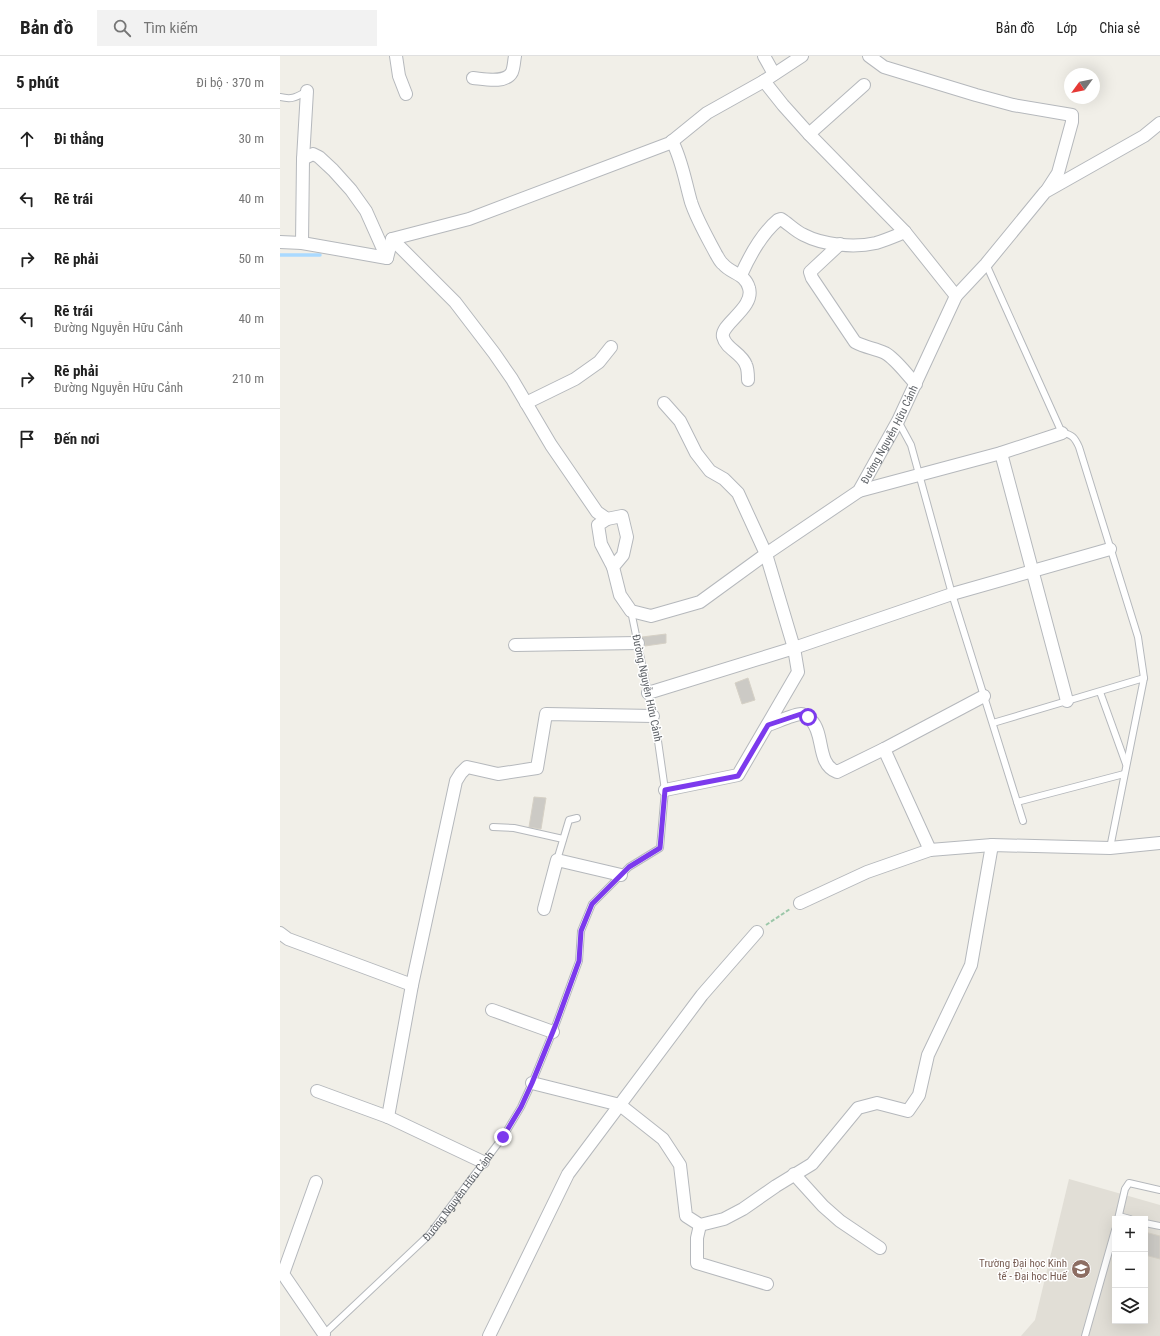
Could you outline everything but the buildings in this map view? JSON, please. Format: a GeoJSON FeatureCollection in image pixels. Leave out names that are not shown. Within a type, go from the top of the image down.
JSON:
{"type":"FeatureCollection","features":[{"type":"Feature","properties":{"kind":"street"},"geometry":{"type":"LineString","coordinates":[[396,56],[399,76],[406,94]]}},
{"type":"Feature","properties":{"kind":"street"},"geometry":{"type":"LineString","coordinates":[[473,78],[497,80],[508,76],[513,70],[515,56]]}},
{"type":"Feature","properties":{"kind":"street"},"geometry":{"type":"LineString","coordinates":[[764,56],[774,74]]}},
{"type":"Feature","properties":{"kind":"street"},"geometry":{"type":"LineString","coordinates":[[392,239],[469,219],[670,143],[707,113],[764,81],[802,56]]}},
{"type":"Feature","properties":{"kind":"street"},"geometry":{"type":"LineString","coordinates":[[869,56],[884,67],[976,95],[1013,105],[1072,115],[1072,122],[1058,173],[1045,192]]}},
{"type":"Feature","properties":{"kind":"street"},"geometry":{"type":"LineString","coordinates":[[764,81],[809,134],[905,232],[956,296]]}},
{"type":"Feature","properties":{"kind":"street"},"geometry":{"type":"LineString","coordinates":[[809,134],[864,85]]}},
{"type":"Feature","properties":{"kind":"street"},"geometry":{"type":"LineString","coordinates":[[302,243],[303,159],[306,91]]}},
{"type":"Feature","properties":{"kind":"street","name":"Đường Nguyễn Hữu Cảnh"},"geometry":{"type":"LineString","coordinates":[[631,611],[651,616],[700,602],[766,554],[859,491],[898,421],[956,296],[986,264],[1045,192],[1144,136],[1160,123]]}},
{"type":"Feature","properties":{"kind":"street"},"geometry":{"type":"LineString","coordinates":[[672,141],[678,152],[698,220],[723,265],[741,275],[749,287],[750,294],[744,308],[723,333],[723,337],[728,345],[743,359],[746,365],[748,380]]}},
{"type":"Feature","properties":{"kind":"street"},"geometry":{"type":"LineString","coordinates":[[303,159],[313,154],[319,157],[351,190],[366,211],[387,258]]}},
{"type":"Feature","properties":{"kind":"street"},"geometry":{"type":"LineString","coordinates":[[741,275],[748,259],[762,238],[778,220],[781,219],[802,235],[818,242],[861,245],[876,243],[905,232]]}},
{"type":"Feature","properties":{"kind":"street"},"geometry":{"type":"LineString","coordinates":[[387,258],[392,239]]}},
{"type":"Feature","properties":{"kind":"street"},"geometry":{"type":"LineString","coordinates":[[392,239],[456,302],[512,379],[551,445],[597,512],[607,519]]}},
{"type":"Feature","properties":{"kind":"street"},"geometry":{"type":"LineString","coordinates":[[280,242],[302,243],[387,258]]}},
{"type":"Feature","properties":{"kind":"street"},"geometry":{"type":"LineString","coordinates":[[840,244],[810,272],[812,278],[855,342],[862,346],[879,350],[887,354],[916,384]]}},
{"type":"Feature","properties":{"kind":"street"},"geometry":{"type":"LineString","coordinates":[[526,403],[575,379],[599,362],[611,347]]}},
{"type":"Feature","properties":{"kind":"street"},"geometry":{"type":"LineString","coordinates":[[664,402],[680,421],[696,453],[710,471],[724,479],[738,493],[766,554],[794,648],[798,672],[738,776],[665,790]]}},
{"type":"Feature","properties":{"kind":"street"},"geometry":{"type":"LineString","coordinates":[[859,491],[1001,453],[1062,433]]}},
{"type":"Feature","properties":{"kind":"street"},"geometry":{"type":"LineString","coordinates":[[1001,453],[1067,701]]}},
{"type":"Feature","properties":{"kind":"street"},"geometry":{"type":"LineString","coordinates":[[613,568],[623,555],[627,537],[622,516],[607,519],[598,525],[601,544],[613,568],[620,595],[631,611]]}},
{"type":"Feature","properties":{"kind":"street"},"geometry":{"type":"LineString","coordinates":[[648,693],[794,648],[952,594],[1110,549]]}},
{"type":"Feature","properties":{"kind":"street"},"geometry":{"type":"LineString","coordinates":[[515,645],[638,643]]}},
{"type":"Feature","properties":{"kind":"street"},"geometry":{"type":"LineString","coordinates":[[768,725],[801,714],[808,717],[816,726],[825,762],[831,770],[837,772],[984,696]]}},
{"type":"Feature","properties":{"kind":"street"},"geometry":{"type":"LineString","coordinates":[[388,1117],[412,985],[456,781],[467,767],[498,774],[537,768],[546,714],[653,716]]}},
{"type":"Feature","properties":{"kind":"street"},"geometry":{"type":"LineString","coordinates":[[884,749],[930,850]]}},
{"type":"Feature","properties":{"kind":"street"},"geometry":{"type":"LineString","coordinates":[[800,903],[867,872],[930,850],[992,846],[1110,848],[1160,843]]}},
{"type":"Feature","properties":{"kind":"street"},"geometry":{"type":"LineString","coordinates":[[532,1083],[620,1105],[663,1139],[680,1164],[686,1216],[700,1225],[724,1219],[743,1210],[794,1174],[812,1164],[858,1108],[877,1103],[908,1111],[920,1095],[928,1055],[971,965],[992,846]]}},
{"type":"Feature","properties":{"kind":"street"},"geometry":{"type":"LineString","coordinates":[[544,909],[557,860],[621,875]]}},
{"type":"Feature","properties":{"kind":"street"},"geometry":{"type":"LineString","coordinates":[[489,1336],[568,1174],[702,995],[757,932]]}},
{"type":"Feature","properties":{"kind":"street"},"geometry":{"type":"LineString","coordinates":[[280,934],[288,939],[412,985]]}},
{"type":"Feature","properties":{"kind":"street"},"geometry":{"type":"LineString","coordinates":[[492,1010],[553,1032]]}},
{"type":"Feature","properties":{"kind":"street"},"geometry":{"type":"LineString","coordinates":[[317,1091],[388,1117],[483,1162]]}},
{"type":"Feature","properties":{"kind":"street"},"geometry":{"type":"LineString","coordinates":[[794,1174],[823,1206],[840,1221],[880,1248]]}},
{"type":"Feature","properties":{"kind":"street"},"geometry":{"type":"LineString","coordinates":[[316,1182],[283,1274],[323,1335]]}},
{"type":"Feature","properties":{"kind":"street"},"geometry":{"type":"LineString","coordinates":[[700,1225],[697,1238],[697,1262],[767,1284]]}},
{"type":"Feature","properties":{"kind":"lane"},"geometry":{"type":"LineString","coordinates":[[280,97],[287,99],[294,98],[306,91]]}},
{"type":"Feature","properties":{"kind":"lane"},"geometry":{"type":"LineString","coordinates":[[986,264],[1062,433],[1070,434],[1075,438],[1079,446],[1138,637],[1144,678],[1110,848]]}},
{"type":"Feature","properties":{"kind":"lane"},"geometry":{"type":"LineString","coordinates":[[898,421],[911,445],[952,594],[1023,821]]}},
{"type":"Feature","properties":{"kind":"lane","name":"Đường Nguyễn Hữu Cảnh"},"geometry":{"type":"LineString","coordinates":[[323,1335],[429,1235],[503,1137],[521,1107],[553,1032],[579,961],[581,931],[592,904],[629,867],[660,848],[665,790],[658,741],[631,611]]}},
{"type":"Feature","properties":{"kind":"lane"},"geometry":{"type":"LineString","coordinates":[[993,723],[1144,678]]}},
{"type":"Feature","properties":{"kind":"lane"},"geometry":{"type":"LineString","coordinates":[[1100,692],[1126,765]]}},
{"type":"Feature","properties":{"kind":"lane"},"geometry":{"type":"LineString","coordinates":[[1017,802],[1124,774]]}},
{"type":"Feature","properties":{"kind":"lane"},"geometry":{"type":"LineString","coordinates":[[557,860],[568,820],[577,818]]}},
{"type":"Feature","properties":{"kind":"lane"},"geometry":{"type":"LineString","coordinates":[[493,827],[514,828],[563,839]]}},
{"type":"Feature","properties":{"kind":"lane"},"geometry":{"type":"LineString","coordinates":[[1118,1216],[1125,1189],[1129,1183],[1160,1190]]}},
{"type":"Feature","properties":{"kind":"lane"},"geometry":{"type":"LineString","coordinates":[[1148,1224],[1160,1226]]}},
{"type":"Feature","properties":{"kind":"lane"},"geometry":{"type":"LineString","coordinates":[[1085,1336],[1112,1241]]}},
{"type":"Feature","properties":{"kind":"path"},"geometry":{"type":"LineString","coordinates":[[757,932],[800,903]]}},
{"type":"Feature","properties":{"kind":"shaded area","name":"Trường Đại học Kinh tế - Đại học Huế"},"geometry":{"type":"Polygon","coordinates":[[[1069,1179],[1160,1205],[1160,1336],[1021,1336],[1035,1320],[1069,1179]]]}},
{"type":"Feature","properties":{"kind":"waterway"},"geometry":{"type":"LineString","coordinates":[[280,255],[320,255]]}},
{"type":"Feature","properties":{"kind":"place","name":"Trường Đại học Kinh tế - Đại học Huế"},"geometry":{"type":"Point","coordinates":[1081,1269]}},
{"type":"Feature","properties":{"kind":"route"},"geometry":{"type":"LineString","coordinates":[[503,1137],[521,1107],[556,1024],[579,961],[581,931],[592,904],[629,867],[660,848],[665,790],[738,776],[768,725],[801,714],[808,717]]}}]}
